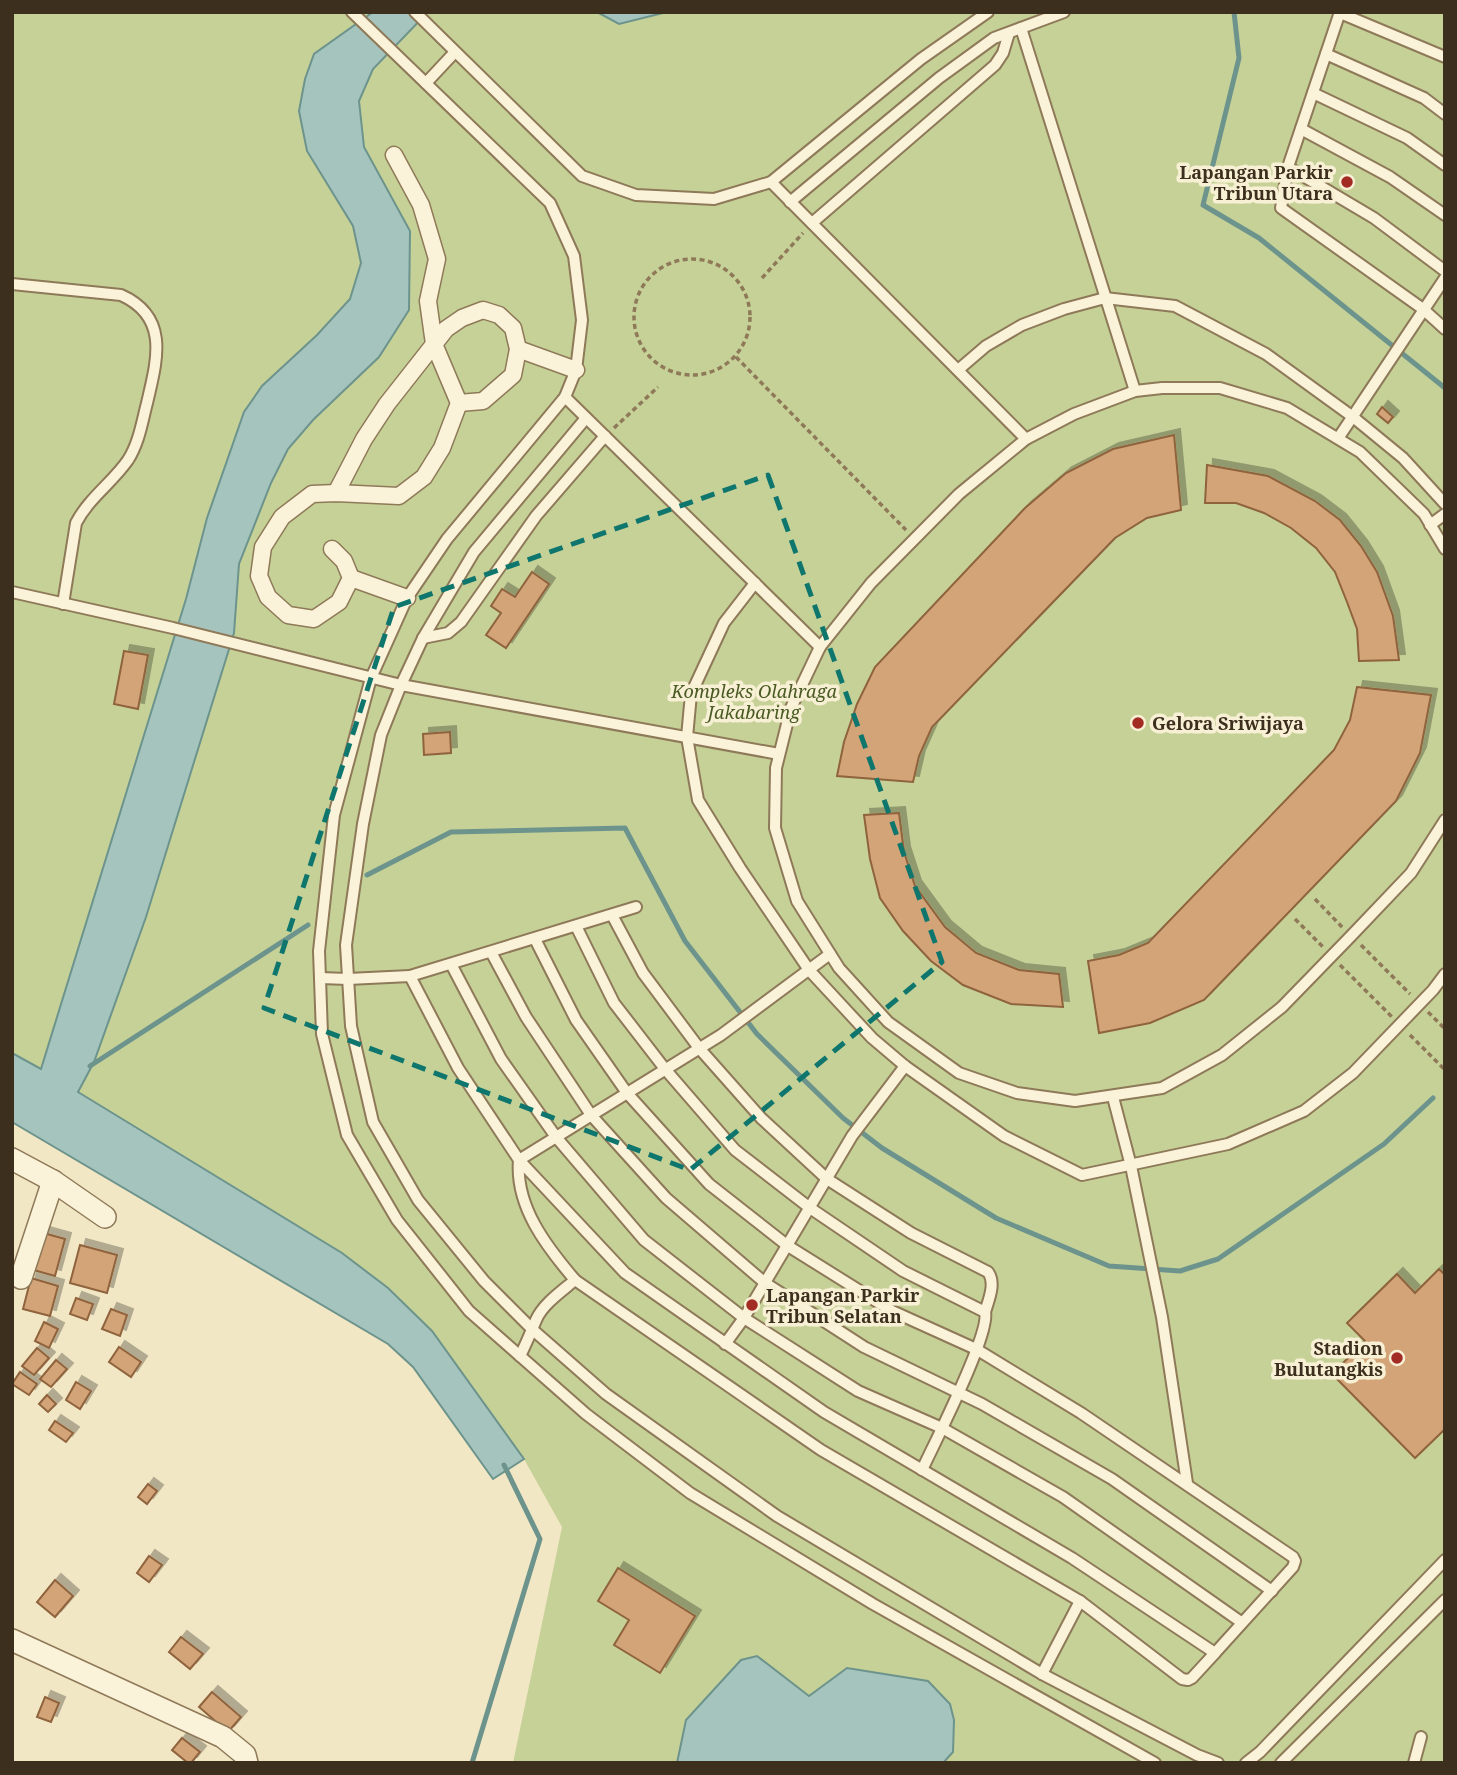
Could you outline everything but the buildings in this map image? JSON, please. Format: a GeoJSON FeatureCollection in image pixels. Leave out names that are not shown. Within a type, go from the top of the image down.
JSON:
{"type":"FeatureCollection","features":[{"type":"Feature","properties":{"kind":"street"},"geometry":{"type":"LineString","coordinates":[[351,578],[338,602],[314,619],[288,615],[268,597],[259,576],[263,547],[282,517],[312,494],[399,496],[424,477],[442,448],[459,403],[434,344],[428,301],[437,259],[421,205],[394,155]]}},
{"type":"Feature","properties":{"kind":"street"},"geometry":{"type":"LineString","coordinates":[[336,493],[380,415],[446,328],[483,310],[499,314],[513,328],[518,349],[513,375],[483,401],[459,403]]}},
{"type":"Feature","properties":{"kind":"street"},"geometry":{"type":"LineString","coordinates":[[518,349],[576,370]]}},
{"type":"Feature","properties":{"kind":"street"},"geometry":{"type":"LineString","coordinates":[[332,549],[344,561],[351,578],[407,598]]}},
{"type":"Feature","properties":{"kind":"street"},"geometry":{"type":"LineString","coordinates":[[12,1159],[54,1181],[105,1217]]}},
{"type":"Feature","properties":{"kind":"street"},"geometry":{"type":"LineString","coordinates":[[21,1278],[54,1181]]}},
{"type":"Feature","properties":{"kind":"street"},"geometry":{"type":"LineString","coordinates":[[12,1640],[223,1737],[245,1755],[247,1763]]}},
{"type":"Feature","properties":{"kind":"lane"},"geometry":{"type":"LineString","coordinates":[[352,12],[550,203],[573,256],[582,320],[576,370],[565,397],[447,539],[407,598],[371,678],[334,814],[319,951],[322,1034],[346,1135],[397,1220],[469,1311],[586,1414],[690,1493],[873,1604],[1155,1763]]}},
{"type":"Feature","properties":{"kind":"lane"},"geometry":{"type":"LineString","coordinates":[[415,12],[582,176],[636,195],[714,199],[771,182],[921,59],[988,12]]}},
{"type":"Feature","properties":{"kind":"lane"},"geometry":{"type":"LineString","coordinates":[[790,202],[939,78],[994,38],[1064,12]]}},
{"type":"Feature","properties":{"kind":"lane"},"geometry":{"type":"LineString","coordinates":[[1445,57],[1340,13],[1287,167],[1280,204],[1283,211],[1423,309],[1445,329]]}},
{"type":"Feature","properties":{"kind":"lane"},"geometry":{"type":"LineString","coordinates":[[1021,28],[1135,391]]}},
{"type":"Feature","properties":{"kind":"lane"},"geometry":{"type":"LineString","coordinates":[[812,223],[995,65],[1003,54],[1009,33]]}},
{"type":"Feature","properties":{"kind":"lane"},"geometry":{"type":"LineString","coordinates":[[426,83],[455,52]]}},
{"type":"Feature","properties":{"kind":"lane"},"geometry":{"type":"LineString","coordinates":[[1326,54],[1424,99],[1445,114]]}},
{"type":"Feature","properties":{"kind":"lane"},"geometry":{"type":"LineString","coordinates":[[1312,93],[1407,138],[1445,165]]}},
{"type":"Feature","properties":{"kind":"lane"},"geometry":{"type":"LineString","coordinates":[[1301,129],[1390,177],[1445,215]]}},
{"type":"Feature","properties":{"kind":"lane"},"geometry":{"type":"LineString","coordinates":[[1287,167],[1374,218],[1445,271]]}},
{"type":"Feature","properties":{"kind":"lane"},"geometry":{"type":"LineString","coordinates":[[771,182],[1026,439]]}},
{"type":"Feature","properties":{"kind":"lane"},"geometry":{"type":"LineString","coordinates":[[1339,438],[1445,278]]}},
{"type":"Feature","properties":{"kind":"lane"},"geometry":{"type":"LineString","coordinates":[[12,284],[121,295],[135,301],[148,315],[156,334],[158,351],[154,372],[134,449],[120,469],[82,511],[76,523],[63,604]]}},
{"type":"Feature","properties":{"kind":"lane"},"geometry":{"type":"LineString","coordinates":[[958,370],[986,346],[1022,326],[1063,309],[1105,298],[1175,306],[1266,354],[1353,416],[1403,458],[1445,503]]}},
{"type":"Feature","properties":{"kind":"lane"},"geometry":{"type":"LineString","coordinates":[[1445,548],[1424,514],[1360,452],[1287,408],[1220,388],[1162,388],[1135,391],[1074,414],[1026,439],[959,494],[871,583],[820,648],[791,708],[779,754],[776,768],[775,828],[797,901],[839,968],[888,1022],[959,1073],[1017,1093],[1075,1101],[1162,1088],[1222,1055],[1282,1007],[1351,936],[1410,873],[1445,820]]}},
{"type":"Feature","properties":{"kind":"lane"},"geometry":{"type":"LineString","coordinates":[[565,397],[820,648]]}},
{"type":"Feature","properties":{"kind":"lane"},"geometry":{"type":"LineString","coordinates":[[586,418],[474,552],[423,638],[381,735],[363,824],[346,945],[351,1026],[373,1122],[418,1200],[484,1281],[533,1330],[606,1394],[777,1516],[1042,1674],[1197,1755],[1218,1763]]}},
{"type":"Feature","properties":{"kind":"lane"},"geometry":{"type":"LineString","coordinates":[[423,638],[448,633],[461,622],[536,516],[605,436]]}},
{"type":"Feature","properties":{"kind":"lane"},"geometry":{"type":"LineString","coordinates":[[1430,525],[1445,514]]}},
{"type":"Feature","properties":{"kind":"lane"},"geometry":{"type":"LineString","coordinates":[[755,583],[724,623],[691,694],[687,737],[698,800],[809,970],[872,1038],[905,1066],[1004,1136],[1082,1175],[1228,1144],[1304,1111],[1353,1073],[1420,1004],[1445,974]]}},
{"type":"Feature","properties":{"kind":"lane"},"geometry":{"type":"LineString","coordinates":[[12,593],[173,628],[401,685],[779,754]]}},
{"type":"Feature","properties":{"kind":"lane"},"geometry":{"type":"LineString","coordinates":[[320,978],[410,976],[636,907]]}},
{"type":"Feature","properties":{"kind":"lane"},"geometry":{"type":"LineString","coordinates":[[612,915],[643,973],[699,1048],[761,1118],[827,1178],[911,1233],[991,1275],[992,1286],[985,1312],[986,1326],[922,1470]]}},
{"type":"Feature","properties":{"kind":"lane"},"geometry":{"type":"LineString","coordinates":[[576,926],[614,1003],[664,1069],[735,1150],[810,1208],[903,1271],[985,1312]]}},
{"type":"Feature","properties":{"kind":"lane"},"geometry":{"type":"LineString","coordinates":[[519,1160],[517,1178],[528,1213],[552,1253],[575,1280],[821,1450],[1080,1601],[1182,1679],[1192,1678],[1293,1567],[1293,1557],[1081,1413],[976,1349],[892,1311],[788,1246],[709,1184],[628,1093],[576,1020],[535,939]]}},
{"type":"Feature","properties":{"kind":"lane"},"geometry":{"type":"LineString","coordinates":[[491,951],[526,1017],[592,1115],[666,1198],[765,1283],[864,1347],[982,1404],[1112,1479],[1272,1591]]}},
{"type":"Feature","properties":{"kind":"lane"},"geometry":{"type":"LineString","coordinates":[[519,1160],[730,1028],[830,954]]}},
{"type":"Feature","properties":{"kind":"lane"},"geometry":{"type":"LineString","coordinates":[[451,964],[501,1059],[556,1137],[644,1240],[744,1318],[858,1391],[942,1428],[1063,1497],[1241,1622]]}},
{"type":"Feature","properties":{"kind":"lane"},"geometry":{"type":"LineString","coordinates":[[410,976],[458,1068],[519,1160],[625,1273],[824,1412],[1072,1558],[1215,1653]]}},
{"type":"Feature","properties":{"kind":"lane"},"geometry":{"type":"LineString","coordinates":[[872,1038],[888,1022]]}},
{"type":"Feature","properties":{"kind":"lane"},"geometry":{"type":"LineString","coordinates":[[725,1344],[788,1246],[852,1136],[905,1066]]}},
{"type":"Feature","properties":{"kind":"lane"},"geometry":{"type":"LineString","coordinates":[[1113,1097],[1131,1166],[1162,1317],[1187,1483]]}},
{"type":"Feature","properties":{"kind":"lane"},"geometry":{"type":"LineString","coordinates":[[520,1356],[536,1318],[575,1280]]}},
{"type":"Feature","properties":{"kind":"lane"},"geometry":{"type":"LineString","coordinates":[[1246,1763],[1260,1752],[1445,1560]]}},
{"type":"Feature","properties":{"kind":"lane"},"geometry":{"type":"LineString","coordinates":[[1281,1763],[1445,1600]]}},
{"type":"Feature","properties":{"kind":"lane"},"geometry":{"type":"LineString","coordinates":[[1042,1674],[1080,1601]]}},
{"type":"Feature","properties":{"kind":"lane"},"geometry":{"type":"LineString","coordinates":[[1414,1763],[1422,1737]]}},
{"type":"Feature","properties":{"kind":"path"},"geometry":{"type":"LineString","coordinates":[[762,278],[812,223]]}},
{"type":"Feature","properties":{"kind":"path"},"geometry":{"type":"LineString","coordinates":[[691,259],[718,265],[734,276],[745,292],[750,310],[750,327],[745,343],[736,357],[723,368],[690,376],[672,372],[655,363],[642,348],[635,331],[634,312],[638,294],[649,278],[664,266],[691,259]]}},
{"type":"Feature","properties":{"kind":"path"},"geometry":{"type":"LineString","coordinates":[[736,357],[915,539]]}},
{"type":"Feature","properties":{"kind":"path"},"geometry":{"type":"LineString","coordinates":[[605,436],[658,387]]}},
{"type":"Feature","properties":{"kind":"path"},"geometry":{"type":"LineString","coordinates":[[1315,899],[1445,1029]]}},
{"type":"Feature","properties":{"kind":"path"},"geometry":{"type":"LineString","coordinates":[[1294,919],[1445,1070]]}},
{"type":"Feature","properties":{"kind":"highlighted area"},"geometry":{"type":"Polygon","coordinates":[[[768,475],[942,962],[690,1170],[264,1008],[394,607],[768,475]]]}},
{"type":"Feature","properties":{"kind":"green space","name":"Kompleks Olahraga Jakabaring"},"geometry":{"type":"Polygon","coordinates":[[[12,12],[1445,12],[1445,1763],[513,1763],[562,1527],[524,1459],[432,1331],[388,1288],[342,1253],[12,1053],[12,12]]]}},
{"type":"Feature","properties":{"kind":"water"},"geometry":{"type":"Polygon","coordinates":[[[373,12],[428,12],[373,69],[359,101],[364,147],[410,231],[409,310],[379,357],[313,420],[288,449],[271,483],[239,564],[234,633],[146,917],[94,1062],[78,1092],[342,1253],[388,1288],[432,1331],[524,1459],[493,1479],[413,1367],[388,1344],[12,1122],[12,1053],[41,1069],[186,599],[207,518],[244,412],[262,386],[317,335],[350,299],[361,263],[353,226],[307,151],[299,111],[305,79],[314,54],[373,12]]]}},
{"type":"Feature","properties":{"kind":"water"},"geometry":{"type":"Polygon","coordinates":[[[597,12],[667,12],[619,24],[597,12]]]}},
{"type":"Feature","properties":{"kind":"water"},"geometry":{"type":"Polygon","coordinates":[[[757,1656],[809,1696],[847,1668],[928,1681],[950,1704],[954,1720],[953,1752],[943,1763],[677,1763],[686,1720],[741,1660],[757,1656]]]}},
{"type":"Feature","properties":{"kind":"waterway"},"geometry":{"type":"LineString","coordinates":[[1234,12],[1239,58],[1203,205],[1259,238],[1445,388]]}},
{"type":"Feature","properties":{"kind":"waterway"},"geometry":{"type":"LineString","coordinates":[[367,875],[451,832],[625,828],[685,941],[757,1034],[843,1118],[882,1148],[996,1218],[1109,1266],[1180,1271],[1218,1259],[1384,1144],[1433,1098]]}},
{"type":"Feature","properties":{"kind":"waterway"},"geometry":{"type":"LineString","coordinates":[[90,1066],[308,925]]}},
{"type":"Feature","properties":{"kind":"waterway"},"geometry":{"type":"LineString","coordinates":[[472,1763],[540,1539],[504,1465]]}},
{"type":"Feature","properties":{"kind":"place","name":"Lapangan Parkir Tribun Utara"},"geometry":{"type":"Point","coordinates":[1347,182]}},
{"type":"Feature","properties":{"kind":"place","name":"Gelora Sriwijaya"},"geometry":{"type":"Point","coordinates":[1138,723]}},
{"type":"Feature","properties":{"kind":"place","name":"Lapangan Parkir Tribun Selatan"},"geometry":{"type":"Point","coordinates":[752,1305]}},
{"type":"Feature","properties":{"kind":"place","name":"Stadion Bulutangkis"},"geometry":{"type":"Point","coordinates":[1397,1358]}}]}
